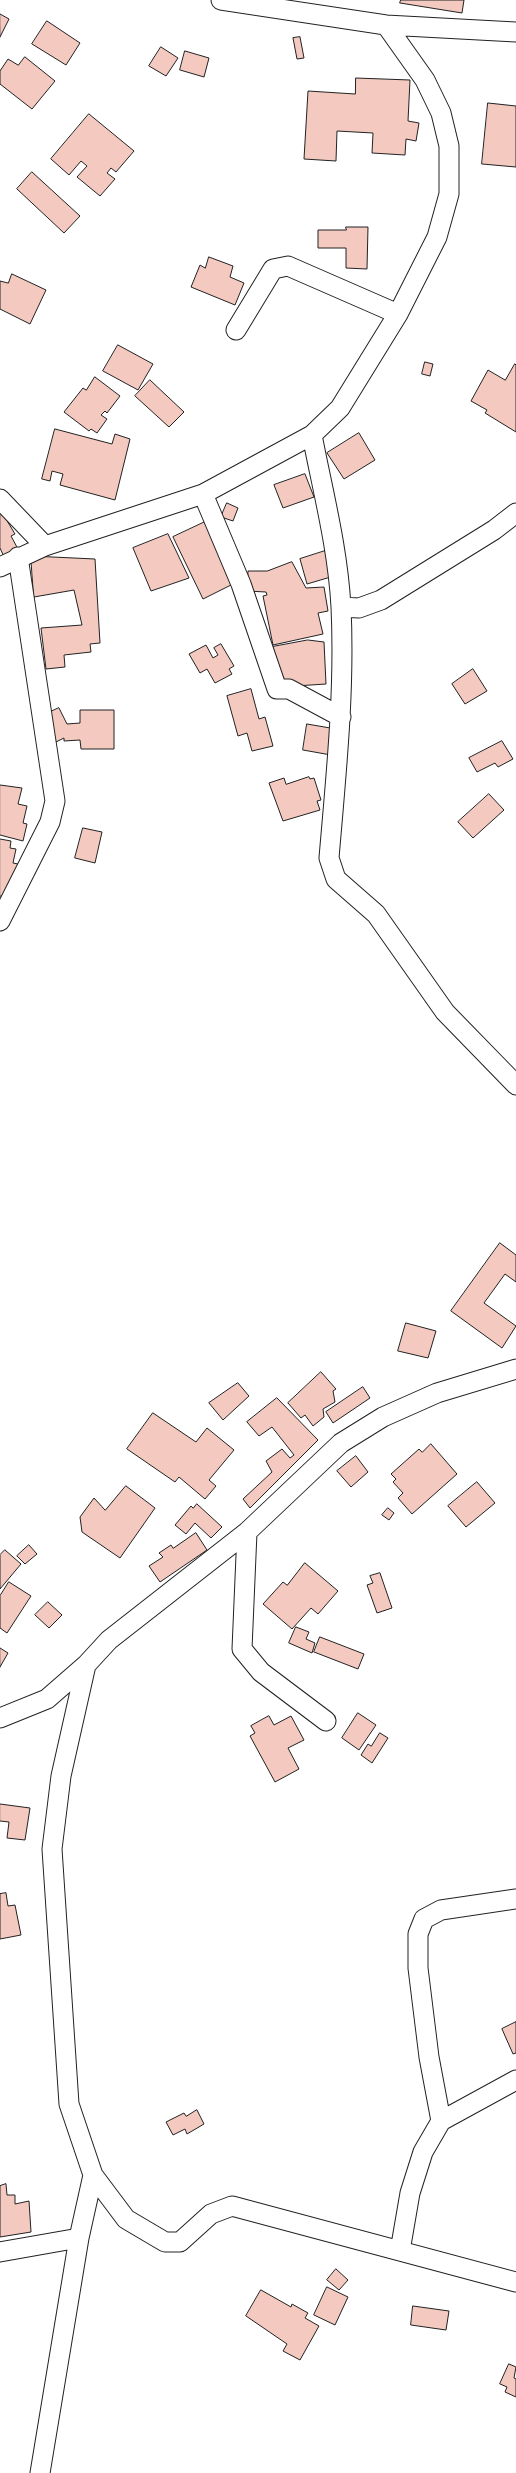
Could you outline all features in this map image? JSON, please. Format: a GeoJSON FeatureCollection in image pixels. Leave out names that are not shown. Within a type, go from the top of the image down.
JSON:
{"type":"FeatureCollection","features":[{"type":"Feature","properties":{"kind":"street"},"geometry":{"type":"LineString","coordinates":[[221,0],[386,25],[516,32]]}},
{"type":"Feature","properties":{"kind":"street"},"geometry":{"type":"LineString","coordinates":[[0,567],[45,546],[202,494],[312,435],[340,408],[398,314],[438,237],[449,194],[450,146],[441,113],[425,80],[386,25]]}},
{"type":"Feature","properties":{"kind":"street"},"geometry":{"type":"LineString","coordinates":[[236,330],[273,269],[288,266],[398,314]]}},
{"type":"Feature","properties":{"kind":"street"},"geometry":{"type":"LineString","coordinates":[[312,435],[336,551],[341,607],[341,717],[329,858],[336,879],[376,914],[446,1012],[516,1084]]}},
{"type":"Feature","properties":{"kind":"street"},"geometry":{"type":"LineString","coordinates":[[202,494],[241,584],[277,689],[290,689],[341,717]]}},
{"type":"Feature","properties":{"kind":"street"},"geometry":{"type":"LineString","coordinates":[[0,499],[45,546]]}},
{"type":"Feature","properties":{"kind":"street"},"geometry":{"type":"LineString","coordinates":[[341,607],[359,608],[381,600],[494,530],[516,513]]}},
{"type":"Feature","properties":{"kind":"street"},"geometry":{"type":"LineString","coordinates":[[0,921],[50,822],[55,800],[18,557]]}},
{"type":"Feature","properties":{"kind":"street"},"geometry":{"type":"LineString","coordinates":[[0,1718],[47,1699],[86,1665],[109,1640],[247,1532],[341,1442],[383,1417],[437,1394],[516,1369]]}},
{"type":"Feature","properties":{"kind":"street"},"geometry":{"type":"LineString","coordinates":[[247,1532],[242,1649],[261,1672],[326,1721]]}},
{"type":"Feature","properties":{"kind":"street"},"geometry":{"type":"LineString","coordinates":[[86,1665],[61,1776],[52,1850],[69,2104],[94,2175],[126,2219],[165,2242],[180,2242],[211,2214],[232,2206],[516,2282]]}},
{"type":"Feature","properties":{"kind":"street"},"geometry":{"type":"LineString","coordinates":[[441,2121],[429,2057],[418,1968],[418,1934],[424,1919],[441,1910],[516,1899]]}},
{"type":"Feature","properties":{"kind":"street"},"geometry":{"type":"LineString","coordinates":[[400,2252],[410,2193],[423,2152],[441,2121],[516,2080]]}},
{"type":"Feature","properties":{"kind":"street"},"geometry":{"type":"LineString","coordinates":[[40,2473],[79,2238],[94,2175]]}},
{"type":"Feature","properties":{"kind":"street"},"geometry":{"type":"LineString","coordinates":[[0,2252],[79,2238]]}},
{"type":"Feature","properties":{"kind":"building"},"geometry":{"type":"Polygon","coordinates":[[[401,0],[464,0],[462,13],[400,3],[401,0]]]}},
{"type":"Feature","properties":{"kind":"building"},"geometry":{"type":"Polygon","coordinates":[[[0,14],[9,19],[0,37],[0,14]]]}},
{"type":"Feature","properties":{"kind":"building"},"geometry":{"type":"Polygon","coordinates":[[[47,21],[80,43],[66,65],[32,44],[47,21]]]}},
{"type":"Feature","properties":{"kind":"building"},"geometry":{"type":"Polygon","coordinates":[[[300,37],[304,58],[297,59],[293,38],[300,37]]]}},
{"type":"Feature","properties":{"kind":"building"},"geometry":{"type":"Polygon","coordinates":[[[161,47],[178,58],[166,76],[149,66],[161,47]]]}},
{"type":"Feature","properties":{"kind":"building"},"geometry":{"type":"Polygon","coordinates":[[[185,51],[209,58],[204,77],[180,70],[185,51]]]}},
{"type":"Feature","properties":{"kind":"building"},"geometry":{"type":"Polygon","coordinates":[[[25,57],[55,81],[32,109],[0,84],[0,71],[8,59],[18,65],[25,57]]]}},
{"type":"Feature","properties":{"kind":"building"},"geometry":{"type":"Polygon","coordinates":[[[356,78],[410,80],[408,121],[419,123],[416,141],[406,139],[405,155],[372,153],[373,133],[337,131],[336,161],[304,159],[308,91],[355,94],[356,78]]]}},
{"type":"Feature","properties":{"kind":"building"},"geometry":{"type":"Polygon","coordinates":[[[488,103],[516,106],[516,167],[482,164],[488,103]]]}},
{"type":"Feature","properties":{"kind":"building"},"geometry":{"type":"Polygon","coordinates":[[[89,114],[134,151],[116,172],[111,168],[107,173],[115,179],[100,196],[77,177],[87,166],[81,161],[69,175],[51,159],[89,114]]]}},
{"type":"Feature","properties":{"kind":"building"},"geometry":{"type":"Polygon","coordinates":[[[32,172],[80,216],[64,233],[17,189],[32,172]]]}},
{"type":"Feature","properties":{"kind":"building"},"geometry":{"type":"Polygon","coordinates":[[[346,227],[368,227],[367,269],[346,268],[346,248],[318,248],[318,230],[346,230],[346,227]]]}},
{"type":"Feature","properties":{"kind":"building"},"geometry":{"type":"Polygon","coordinates":[[[209,257],[233,266],[230,277],[244,283],[235,305],[191,287],[200,265],[205,268],[209,257]]]}},
{"type":"Feature","properties":{"kind":"building"},"geometry":{"type":"Polygon","coordinates":[[[12,274],[46,290],[30,324],[0,309],[0,281],[8,283],[12,274]]]}},
{"type":"Feature","properties":{"kind":"building"},"geometry":{"type":"Polygon","coordinates":[[[118,345],[153,364],[138,390],[103,371],[118,345]]]}},
{"type":"Feature","properties":{"kind":"building"},"geometry":{"type":"Polygon","coordinates":[[[425,362],[433,364],[430,376],[422,374],[425,362]]]}},
{"type":"Feature","properties":{"kind":"building"},"geometry":{"type":"Polygon","coordinates":[[[515,364],[516,432],[485,413],[487,410],[471,401],[488,370],[505,380],[515,364]]]}},
{"type":"Feature","properties":{"kind":"building"},"geometry":{"type":"Polygon","coordinates":[[[95,377],[120,396],[107,413],[105,411],[101,415],[107,419],[97,433],[91,429],[89,431],[64,412],[83,388],[86,390],[95,377]]]}},
{"type":"Feature","properties":{"kind":"building"},"geometry":{"type":"Polygon","coordinates":[[[150,380],[184,412],[169,427],[135,396],[150,380]]]}},
{"type":"Feature","properties":{"kind":"building"},"geometry":{"type":"Polygon","coordinates":[[[55,429],[112,444],[115,434],[130,439],[115,500],[60,485],[63,474],[52,471],[50,481],[42,479],[55,429]]]}},
{"type":"Feature","properties":{"kind":"building"},"geometry":{"type":"Polygon","coordinates":[[[359,433],[375,460],[344,479],[327,453],[359,433]]]}},
{"type":"Feature","properties":{"kind":"building"},"geometry":{"type":"Polygon","coordinates":[[[305,474],[314,497],[283,508],[274,485],[305,474]]]}},
{"type":"Feature","properties":{"kind":"building"},"geometry":{"type":"Polygon","coordinates":[[[227,503],[238,508],[233,521],[221,517],[227,503]]]}},
{"type":"Feature","properties":{"kind":"building"},"geometry":{"type":"Polygon","coordinates":[[[0,509],[15,534],[11,536],[18,549],[4,557],[0,548],[0,509]]]}},
{"type":"Feature","properties":{"kind":"building"},"geometry":{"type":"Polygon","coordinates":[[[205,522],[235,583],[203,599],[173,537],[205,522]]]}},
{"type":"Feature","properties":{"kind":"building"},"geometry":{"type":"Polygon","coordinates":[[[168,534],[189,578],[151,591],[133,548],[168,534]]]}},
{"type":"Feature","properties":{"kind":"building"},"geometry":{"type":"Polygon","coordinates":[[[325,551],[334,576],[307,584],[300,559],[325,551]]]}},
{"type":"Feature","properties":{"kind":"building"},"geometry":{"type":"Polygon","coordinates":[[[31,556],[95,559],[100,643],[90,644],[91,652],[64,655],[65,667],[46,669],[41,628],[82,625],[74,590],[34,597],[31,556]]]}},
{"type":"Feature","properties":{"kind":"building"},"geometry":{"type":"Polygon","coordinates":[[[292,562],[306,588],[324,587],[328,611],[318,613],[323,634],[273,645],[263,596],[267,595],[266,592],[247,591],[248,571],[267,571],[292,562]]]}},
{"type":"Feature","properties":{"kind":"building"},"geometry":{"type":"Polygon","coordinates":[[[308,640],[324,642],[326,684],[280,687],[272,647],[308,640]]]}},
{"type":"Feature","properties":{"kind":"building"},"geometry":{"type":"Polygon","coordinates":[[[221,644],[234,666],[229,669],[232,674],[215,683],[207,669],[200,673],[189,654],[206,645],[213,658],[218,655],[214,648],[221,644]]]}},
{"type":"Feature","properties":{"kind":"building"},"geometry":{"type":"Polygon","coordinates":[[[473,669],[487,691],[465,704],[452,684],[473,669]]]}},
{"type":"Feature","properties":{"kind":"building"},"geometry":{"type":"Polygon","coordinates":[[[251,689],[259,719],[265,717],[273,746],[252,751],[247,733],[238,736],[227,696],[251,689]]]}},
{"type":"Feature","properties":{"kind":"building"},"geometry":{"type":"Polygon","coordinates":[[[59,708],[67,724],[80,723],[80,710],[114,710],[114,749],[81,749],[80,740],[64,741],[64,738],[56,742],[44,715],[59,708]]]}},
{"type":"Feature","properties":{"kind":"building"},"geometry":{"type":"Polygon","coordinates":[[[307,724],[336,729],[331,755],[303,750],[307,724]]]}},
{"type":"Feature","properties":{"kind":"building"},"geometry":{"type":"Polygon","coordinates":[[[502,741],[513,759],[498,767],[495,763],[477,772],[469,758],[502,741]]]}},
{"type":"Feature","properties":{"kind":"building"},"geometry":{"type":"Polygon","coordinates":[[[309,777],[310,779],[314,778],[321,800],[317,801],[320,810],[283,821],[269,783],[284,778],[286,784],[309,777]]]}},
{"type":"Feature","properties":{"kind":"building"},"geometry":{"type":"Polygon","coordinates":[[[0,785],[22,788],[18,804],[27,806],[23,823],[27,824],[23,841],[0,835],[0,785]]]}},
{"type":"Feature","properties":{"kind":"building"},"geometry":{"type":"Polygon","coordinates":[[[489,794],[504,810],[473,838],[458,822],[489,794]]]}},
{"type":"Feature","properties":{"kind":"building"},"geometry":{"type":"Polygon","coordinates":[[[83,828],[102,832],[95,863],[75,858],[83,828]]]}},
{"type":"Feature","properties":{"kind":"building"},"geometry":{"type":"Polygon","coordinates":[[[0,839],[11,841],[10,848],[16,849],[13,863],[18,864],[13,888],[5,897],[0,896],[0,839]]]}},
{"type":"Feature","properties":{"kind":"building"},"geometry":{"type":"Polygon","coordinates":[[[500,1243],[516,1255],[516,1282],[505,1274],[484,1303],[516,1326],[502,1348],[451,1311],[500,1243]]]}},
{"type":"Feature","properties":{"kind":"building"},"geometry":{"type":"Polygon","coordinates":[[[406,1323],[436,1331],[428,1358],[398,1351],[406,1323]]]}},
{"type":"Feature","properties":{"kind":"building"},"geometry":{"type":"Polygon","coordinates":[[[321,1372],[336,1389],[333,1391],[335,1402],[323,1409],[324,1417],[313,1426],[305,1415],[301,1418],[288,1403],[321,1372]]]}},
{"type":"Feature","properties":{"kind":"building"},"geometry":{"type":"Polygon","coordinates":[[[238,1383],[249,1396],[223,1420],[209,1403],[238,1383]]]}},
{"type":"Feature","properties":{"kind":"building"},"geometry":{"type":"Polygon","coordinates":[[[363,1387],[370,1398],[333,1423],[326,1412],[363,1387]]]}},
{"type":"Feature","properties":{"kind":"building"},"geometry":{"type":"Polygon","coordinates":[[[277,1398],[318,1440],[250,1508],[243,1499],[272,1472],[266,1461],[282,1449],[290,1458],[294,1455],[272,1427],[259,1436],[247,1422],[277,1398]]]}},
{"type":"Feature","properties":{"kind":"building"},"geometry":{"type":"Polygon","coordinates":[[[153,1413],[196,1442],[207,1428],[234,1450],[209,1480],[216,1486],[205,1499],[179,1477],[175,1482],[127,1449],[153,1413]]]}},
{"type":"Feature","properties":{"kind":"building"},"geometry":{"type":"Polygon","coordinates":[[[431,1444],[457,1474],[412,1514],[398,1498],[403,1493],[393,1482],[396,1479],[391,1474],[419,1449],[422,1452],[431,1444]]]}},
{"type":"Feature","properties":{"kind":"building"},"geometry":{"type":"Polygon","coordinates":[[[356,1456],[368,1472],[351,1487],[337,1471],[356,1456]]]}},
{"type":"Feature","properties":{"kind":"building"},"geometry":{"type":"Polygon","coordinates":[[[477,1482],[495,1503],[466,1527],[448,1506],[477,1482]]]}},
{"type":"Feature","properties":{"kind":"building"},"geometry":{"type":"Polygon","coordinates":[[[126,1486],[155,1508],[120,1558],[82,1532],[80,1517],[94,1498],[105,1510],[126,1486]]]}},
{"type":"Feature","properties":{"kind":"building"},"geometry":{"type":"Polygon","coordinates":[[[197,1504],[222,1527],[211,1538],[195,1523],[186,1534],[175,1525],[191,1506],[193,1508],[197,1504]]]}},
{"type":"Feature","properties":{"kind":"building"},"geometry":{"type":"Polygon","coordinates":[[[388,1508],[394,1513],[389,1520],[382,1515],[388,1508]]]}},
{"type":"Feature","properties":{"kind":"building"},"geometry":{"type":"Polygon","coordinates":[[[196,1533],[207,1550],[160,1582],[149,1566],[163,1557],[159,1553],[171,1545],[173,1548],[196,1533]]]}},
{"type":"Feature","properties":{"kind":"building"},"geometry":{"type":"Polygon","coordinates":[[[29,1545],[37,1554],[25,1564],[17,1556],[29,1545]]]}},
{"type":"Feature","properties":{"kind":"building"},"geometry":{"type":"Polygon","coordinates":[[[5,1550],[21,1564],[0,1589],[0,1555],[5,1550]]]}},
{"type":"Feature","properties":{"kind":"building"},"geometry":{"type":"Polygon","coordinates":[[[305,1563],[338,1591],[318,1614],[311,1608],[292,1629],[263,1604],[283,1582],[287,1585],[305,1563]]]}},
{"type":"Feature","properties":{"kind":"building"},"geometry":{"type":"Polygon","coordinates":[[[380,1573],[392,1608],[377,1613],[367,1585],[373,1583],[370,1576],[380,1573]]]}},
{"type":"Feature","properties":{"kind":"building"},"geometry":{"type":"Polygon","coordinates":[[[9,1582],[31,1596],[7,1633],[0,1628],[0,1596],[9,1582]]]}},
{"type":"Feature","properties":{"kind":"building"},"geometry":{"type":"Polygon","coordinates":[[[48,1602],[62,1615],[49,1628],[35,1615],[48,1602]]]}},
{"type":"Feature","properties":{"kind":"building"},"geometry":{"type":"Polygon","coordinates":[[[296,1627],[309,1632],[306,1639],[315,1643],[312,1653],[289,1643],[296,1627]]]}},
{"type":"Feature","properties":{"kind":"building"},"geometry":{"type":"Polygon","coordinates":[[[320,1637],[364,1654],[358,1669],[314,1652],[320,1637]]]}},
{"type":"Feature","properties":{"kind":"building"},"geometry":{"type":"Polygon","coordinates":[[[0,1648],[8,1653],[0,1667],[0,1648]]]}},
{"type":"Feature","properties":{"kind":"building"},"geometry":{"type":"Polygon","coordinates":[[[358,1713],[376,1725],[359,1750],[342,1738],[358,1713]]]}},
{"type":"Feature","properties":{"kind":"building"},"geometry":{"type":"Polygon","coordinates":[[[269,1716],[274,1725],[291,1716],[304,1740],[288,1748],[299,1769],[275,1782],[250,1736],[255,1733],[251,1726],[269,1716]]]}},
{"type":"Feature","properties":{"kind":"building"},"geometry":{"type":"Polygon","coordinates":[[[380,1733],[388,1738],[372,1763],[361,1755],[368,1744],[371,1746],[380,1733]]]}},
{"type":"Feature","properties":{"kind":"building"},"geometry":{"type":"Polygon","coordinates":[[[0,1804],[30,1808],[25,1840],[7,1838],[9,1822],[0,1821],[0,1804]]]}},
{"type":"Feature","properties":{"kind":"building"},"geometry":{"type":"Polygon","coordinates":[[[6,1893],[8,1906],[15,1905],[21,1935],[0,1939],[0,1894],[6,1893]]]}},
{"type":"Feature","properties":{"kind":"building"},"geometry":{"type":"Polygon","coordinates":[[[516,2022],[516,2053],[513,2054],[502,2029],[516,2022]]]}},
{"type":"Feature","properties":{"kind":"building"},"geometry":{"type":"Polygon","coordinates":[[[197,2110],[204,2124],[187,2134],[185,2129],[173,2135],[166,2122],[184,2113],[186,2116],[197,2110]]]}},
{"type":"Feature","properties":{"kind":"building"},"geometry":{"type":"Polygon","coordinates":[[[6,2184],[7,2195],[15,2195],[15,2204],[29,2201],[31,2232],[0,2237],[0,2186],[6,2184]]]}},
{"type":"Feature","properties":{"kind":"building"},"geometry":{"type":"Polygon","coordinates":[[[336,2269],[348,2280],[339,2290],[327,2280],[336,2269]]]}},
{"type":"Feature","properties":{"kind":"building"},"geometry":{"type":"Polygon","coordinates":[[[327,2287],[348,2297],[335,2325],[314,2315],[327,2287]]]}},
{"type":"Feature","properties":{"kind":"building"},"geometry":{"type":"Polygon","coordinates":[[[261,2290],[291,2307],[292,2304],[308,2313],[305,2318],[319,2326],[300,2360],[283,2351],[287,2344],[246,2316],[261,2290]]]}},
{"type":"Feature","properties":{"kind":"building"},"geometry":{"type":"Polygon","coordinates":[[[413,2306],[449,2311],[446,2330],[411,2325],[413,2306]]]}},
{"type":"Feature","properties":{"kind":"building"},"geometry":{"type":"Polygon","coordinates":[[[509,2364],[516,2367],[514,2378],[516,2379],[516,2397],[505,2392],[507,2387],[500,2384],[509,2364]]]}}]}
